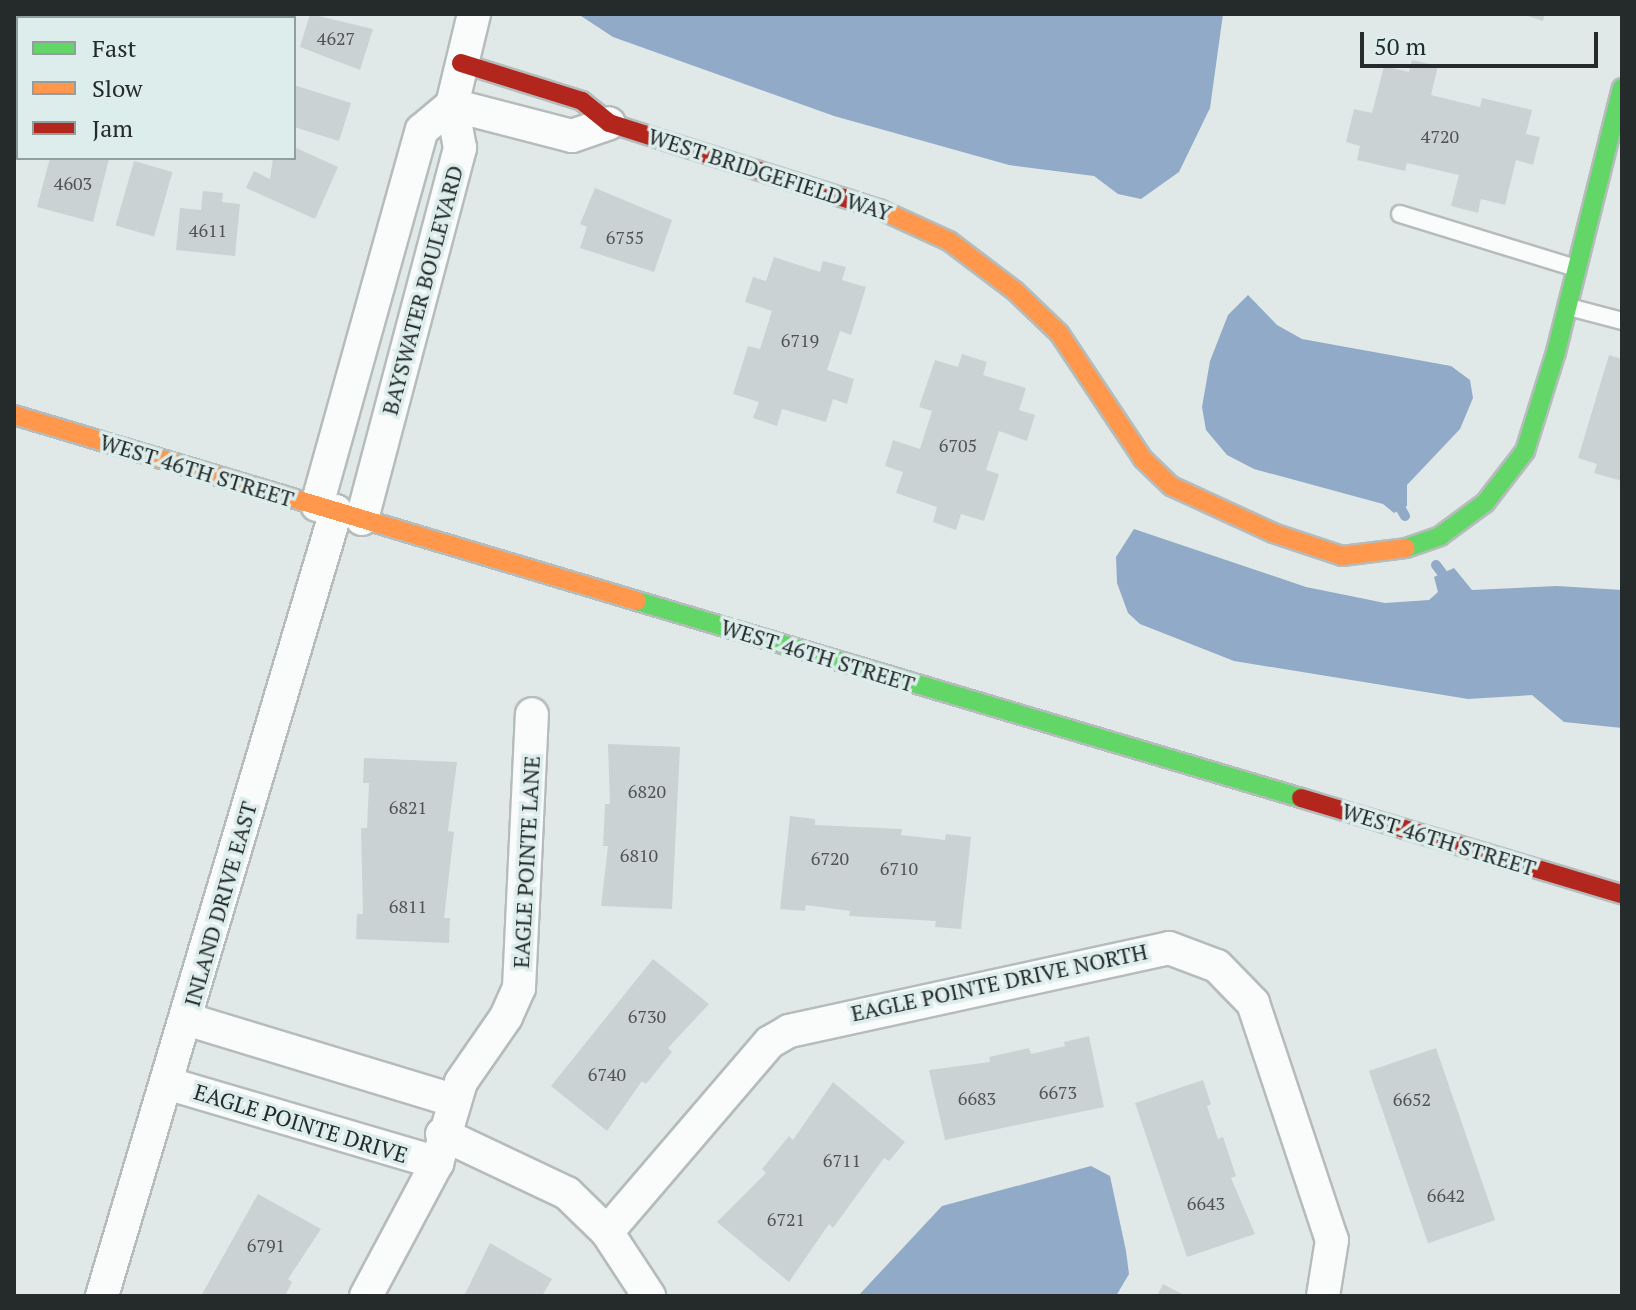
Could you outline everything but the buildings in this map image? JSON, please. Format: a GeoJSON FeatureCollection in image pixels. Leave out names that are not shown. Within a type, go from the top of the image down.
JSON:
{"type":"FeatureCollection","features":[{"type":"Feature","properties":{"kind":"street","name":"BAYSWATER BOULEVARD"},"geometry":{"type":"LineString","coordinates":[[338,512],[460,148],[452,105],[474,14]]}},
{"type":"Feature","properties":{"kind":"street","name":"WEST BRIDGEFIELD WAY"},"geometry":{"type":"LineString","coordinates":[[461,63],[582,101],[609,123],[858,199],[949,241],[1015,291],[1059,333],[1143,459],[1182,492],[1273,533],[1342,556],[1390,554],[1440,536],[1485,503],[1525,451],[1618,125],[1622,88]]}},
{"type":"Feature","properties":{"kind":"street"},"geometry":{"type":"LineString","coordinates":[[338,512],[422,130],[452,105],[572,136],[609,123]]}},
{"type":"Feature","properties":{"kind":"street","name":"WEST 46TH STREET"},"geometry":{"type":"LineString","coordinates":[[14,415],[1622,894]]}},
{"type":"Feature","properties":{"kind":"street","name":"INLAND DRIVE EAST"},"geometry":{"type":"LineString","coordinates":[[102,1296],[338,512]]}},
{"type":"Feature","properties":{"kind":"street","name":"EAGLE POINTE LANE"},"geometry":{"type":"LineString","coordinates":[[366,1296],[440,1148],[453,1100],[519,988],[532,714]]}},
{"type":"Feature","properties":{"kind":"street","name":"EAGLE POINTE DRIVE NORTH"},"geometry":{"type":"LineString","coordinates":[[607,1232],[770,1042],[789,1031],[1169,948],[1217,966],[1253,1003],[1332,1240],[1323,1296]]}},
{"type":"Feature","properties":{"kind":"street"},"geometry":{"type":"LineString","coordinates":[[186,1019],[453,1100]]}},
{"type":"Feature","properties":{"kind":"street","name":"EAGLE POINTE DRIVE"},"geometry":{"type":"LineString","coordinates":[[166,1083],[440,1148],[543,1177],[607,1232],[649,1296]]}},
{"type":"Feature","properties":{"kind":"lane"},"geometry":{"type":"LineString","coordinates":[[1400,214],[1577,268]]}},
{"type":"Feature","properties":{"kind":"lane"},"geometry":{"type":"LineString","coordinates":[[1567,306],[1622,321]]}},
{"type":"Feature","properties":{"kind":"water"},"geometry":{"type":"Polygon","coordinates":[[[578,14],[1223,14],[1210,108],[1179,172],[1141,199],[1118,194],[1094,176],[1009,165],[834,116],[613,37],[578,14]]]}},
{"type":"Feature","properties":{"kind":"water"},"geometry":{"type":"Polygon","coordinates":[[[1248,295],[1277,325],[1302,339],[1451,366],[1470,380],[1473,398],[1460,429],[1407,485],[1407,506],[1394,513],[1383,504],[1254,469],[1227,455],[1206,430],[1202,407],[1210,361],[1228,315],[1248,295]]]}},
{"type":"Feature","properties":{"kind":"water"},"geometry":{"type":"Polygon","coordinates":[[[1134,529],[1306,587],[1385,603],[1429,600],[1438,592],[1434,577],[1454,568],[1472,590],[1557,586],[1622,590],[1622,728],[1564,722],[1532,695],[1468,699],[1234,661],[1140,624],[1128,613],[1117,583],[1116,557],[1134,529]]]}},
{"type":"Feature","properties":{"kind":"water"},"geometry":{"type":"Polygon","coordinates":[[[1091,1166],[1110,1176],[1126,1251],[1129,1274],[1116,1296],[858,1296],[942,1206],[1091,1166]]]}},
{"type":"Feature","properties":{"kind":"waterway"},"geometry":{"type":"LineString","coordinates":[[1401,509],[1405,516]]}},
{"type":"Feature","properties":{"kind":"waterway"},"geometry":{"type":"LineString","coordinates":[[1436,565],[1442,573]]}},
{"type":"Feature","properties":{"kind":"traffic: fast"},"geometry":{"type":"LineString","coordinates":[[1406,548],[1440,536],[1485,503],[1525,451],[1556,352],[1622,88]]}},
{"type":"Feature","properties":{"kind":"traffic: fast"},"geometry":{"type":"LineString","coordinates":[[637,601],[1301,798]]}},
{"type":"Feature","properties":{"kind":"traffic: slow"},"geometry":{"type":"LineString","coordinates":[[879,209],[949,241],[1015,291],[1059,333],[1143,459],[1171,486],[1273,533],[1342,556],[1406,548]]}},
{"type":"Feature","properties":{"kind":"traffic: slow"},"geometry":{"type":"LineString","coordinates":[[14,415],[637,601]]}},
{"type":"Feature","properties":{"kind":"traffic: jam"},"geometry":{"type":"LineString","coordinates":[[461,63],[582,101],[609,123],[879,209]]}},
{"type":"Feature","properties":{"kind":"traffic: jam"},"geometry":{"type":"LineString","coordinates":[[1301,798],[1622,894]]}}]}
